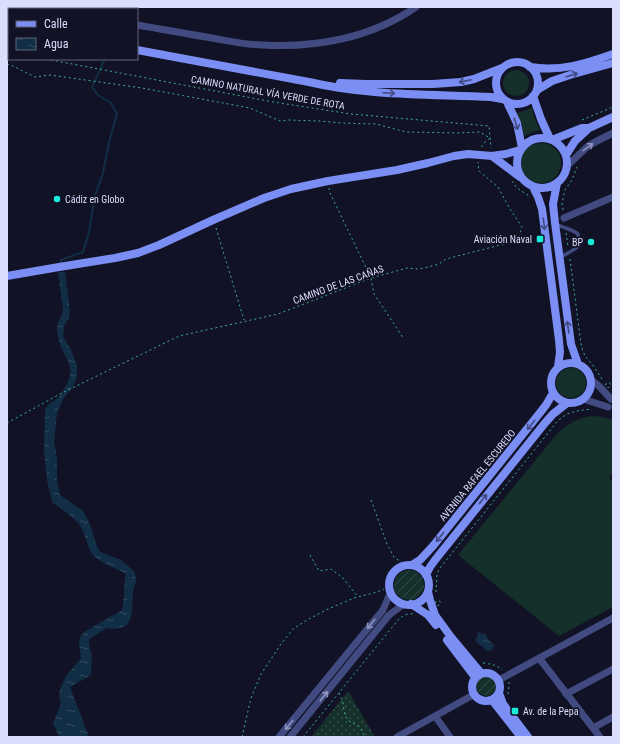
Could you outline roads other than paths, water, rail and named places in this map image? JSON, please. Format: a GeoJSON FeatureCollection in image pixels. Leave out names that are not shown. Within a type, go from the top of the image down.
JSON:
{"type":"FeatureCollection","features":[{"type":"Feature","properties":{"kind":"street"},"geometry":{"type":"LineString","coordinates":[[138,25],[235,42],[290,46],[328,42],[354,36],[385,24],[416,7]]}},
{"type":"Feature","properties":{"kind":"street"},"geometry":{"type":"LineString","coordinates":[[138,50],[309,82],[328,87],[385,93],[491,97],[514,104],[521,104],[528,101],[535,93],[552,81],[613,63]]}},
{"type":"Feature","properties":{"kind":"street"},"geometry":{"type":"LineString","coordinates":[[530,67],[545,69],[564,68],[591,62],[613,54]]}},
{"type":"Feature","properties":{"kind":"street"},"geometry":{"type":"LineString","coordinates":[[309,82],[440,84],[474,79],[513,62],[525,64],[530,67],[537,78],[538,84],[535,93],[541,119],[551,139],[558,144],[566,155],[567,166],[565,173],[562,179],[551,187],[533,187],[492,156]]}},
{"type":"Feature","properties":{"kind":"street"},"geometry":{"type":"LineString","coordinates":[[502,68],[496,80],[496,87],[498,94],[505,101],[517,123],[521,149]]}},
{"type":"Feature","properties":{"kind":"street"},"geometry":{"type":"LineString","coordinates":[[566,155],[575,141],[589,128],[613,117]]}},
{"type":"Feature","properties":{"kind":"street"},"geometry":{"type":"LineString","coordinates":[[520,177],[516,164],[517,157],[525,144],[534,139],[551,139],[582,128],[589,128]]}},
{"type":"Feature","properties":{"kind":"street"},"geometry":{"type":"LineString","coordinates":[[567,166],[595,142],[612,134]]}},
{"type":"Feature","properties":{"kind":"street"},"geometry":{"type":"LineString","coordinates":[[7,276],[138,253],[264,198],[291,189],[328,181],[397,170],[454,156],[477,154],[492,156],[506,154],[521,149]]}},
{"type":"Feature","properties":{"kind":"street"},"geometry":{"type":"LineString","coordinates":[[557,183],[553,204],[555,223],[571,344],[578,364]]}},
{"type":"Feature","properties":{"kind":"street"},"geometry":{"type":"LineString","coordinates":[[533,187],[542,209],[559,340],[560,352],[558,368]]}},
{"type":"Feature","properties":{"kind":"street"},"geometry":{"type":"LineString","coordinates":[[564,218],[613,197]]}},
{"type":"Feature","properties":{"kind":"street"},"geometry":{"type":"LineString","coordinates":[[562,364],[578,364],[587,370],[590,375],[591,388],[588,394],[578,402],[573,404],[561,401],[556,398],[551,388],[552,376],[562,364]]}},
{"type":"Feature","properties":{"kind":"street"},"geometry":{"type":"LineString","coordinates":[[591,380],[598,386],[611,404]]}},
{"type":"Feature","properties":{"kind":"street","name":"AVENIDA RAFAEL ESCUREDO"},"geometry":{"type":"LineString","coordinates":[[408,565],[420,560],[433,546],[539,414],[553,393]]}},
{"type":"Feature","properties":{"kind":"street"},"geometry":{"type":"LineString","coordinates":[[583,399],[611,404]]}},
{"type":"Feature","properties":{"kind":"street","name":"AVENIDA RAFAEL ESCUREDO"},"geometry":{"type":"LineString","coordinates":[[426,575],[435,560],[545,423],[553,414],[567,403]]}},
{"type":"Feature","properties":{"kind":"street"},"geometry":{"type":"LineString","coordinates":[[279,737],[383,610],[390,589],[390,580],[394,573],[399,568],[408,565],[418,566],[423,570],[428,578],[428,592],[424,599],[418,603],[408,604],[389,615],[290,737]]}},
{"type":"Feature","properties":{"kind":"street"},"geometry":{"type":"LineString","coordinates":[[390,589],[394,597],[399,602],[408,604],[422,611],[431,618],[478,675]]}},
{"type":"Feature","properties":{"kind":"street"},"geometry":{"type":"LineString","coordinates":[[428,592],[435,615],[478,675]]}},
{"type":"Feature","properties":{"kind":"street"},"geometry":{"type":"LineString","coordinates":[[499,680],[613,618]]}},
{"type":"Feature","properties":{"kind":"street"},"geometry":{"type":"LineString","coordinates":[[539,658],[600,737]]}},
{"type":"Feature","properties":{"kind":"street"},"geometry":{"type":"LineString","coordinates":[[566,694],[613,669]]}},
{"type":"Feature","properties":{"kind":"street"},"geometry":{"type":"LineString","coordinates":[[473,695],[473,680],[478,675],[489,672],[497,677],[500,685],[499,693],[503,704],[528,737]]}},
{"type":"Feature","properties":{"kind":"street"},"geometry":{"type":"LineString","coordinates":[[473,695],[483,701],[492,700],[499,693]]}},
{"type":"Feature","properties":{"kind":"street"},"geometry":{"type":"LineString","coordinates":[[397,737],[473,695]]}},
{"type":"Feature","properties":{"kind":"street"},"geometry":{"type":"LineString","coordinates":[[492,700],[521,737]]}},
{"type":"Feature","properties":{"kind":"street"},"geometry":{"type":"LineString","coordinates":[[435,716],[450,737]]}},
{"type":"Feature","properties":{"kind":"street"},"geometry":{"type":"LineString","coordinates":[[593,728],[613,717]]}},
{"type":"Feature","properties":{"kind":"lane"},"geometry":{"type":"LineString","coordinates":[[555,223],[578,234],[579,246],[574,251],[560,258]]}},
{"type":"Feature","properties":{"kind":"water"},"geometry":{"type":"Polygon","coordinates":[[[58,272],[65,272],[70,311],[69,318],[64,326],[63,336],[77,365],[77,377],[72,388],[63,399],[57,413],[54,441],[57,458],[57,482],[60,495],[83,511],[90,524],[100,552],[121,560],[135,572],[136,581],[133,590],[132,612],[128,624],[117,629],[107,628],[89,640],[92,656],[91,675],[70,687],[89,737],[59,737],[53,723],[61,704],[59,694],[66,676],[81,658],[79,642],[84,632],[122,610],[126,574],[104,563],[93,555],[77,521],[52,502],[47,480],[44,451],[45,410],[48,405],[56,400],[61,394],[70,376],[69,365],[57,333],[57,326],[63,310],[58,272]]]}},
{"type":"Feature","properties":{"kind":"water"},"geometry":{"type":"Polygon","coordinates":[[[479,632],[486,635],[488,640],[493,643],[494,647],[489,651],[486,651],[476,642],[478,635],[477,633],[479,632]]]}},
{"type":"Feature","properties":{"kind":"waterway"},"geometry":{"type":"LineString","coordinates":[[61,265],[61,260],[83,252],[89,232],[95,195],[103,173],[109,142],[117,114],[111,103],[98,95],[92,87],[105,60]]}},
{"type":"Feature","properties":{"kind":"place","name":"Cádiz en Globo"},"geometry":{"type":"Point","coordinates":[57,199]}},
{"type":"Feature","properties":{"kind":"place","name":"Aviación Naval"},"geometry":{"type":"Point","coordinates":[540,239]}},
{"type":"Feature","properties":{"kind":"place","name":"BP"},"geometry":{"type":"Point","coordinates":[591,242]}},
{"type":"Feature","properties":{"kind":"place","name":"Av. de la Pepa"},"geometry":{"type":"Point","coordinates":[515,711]}}]}
